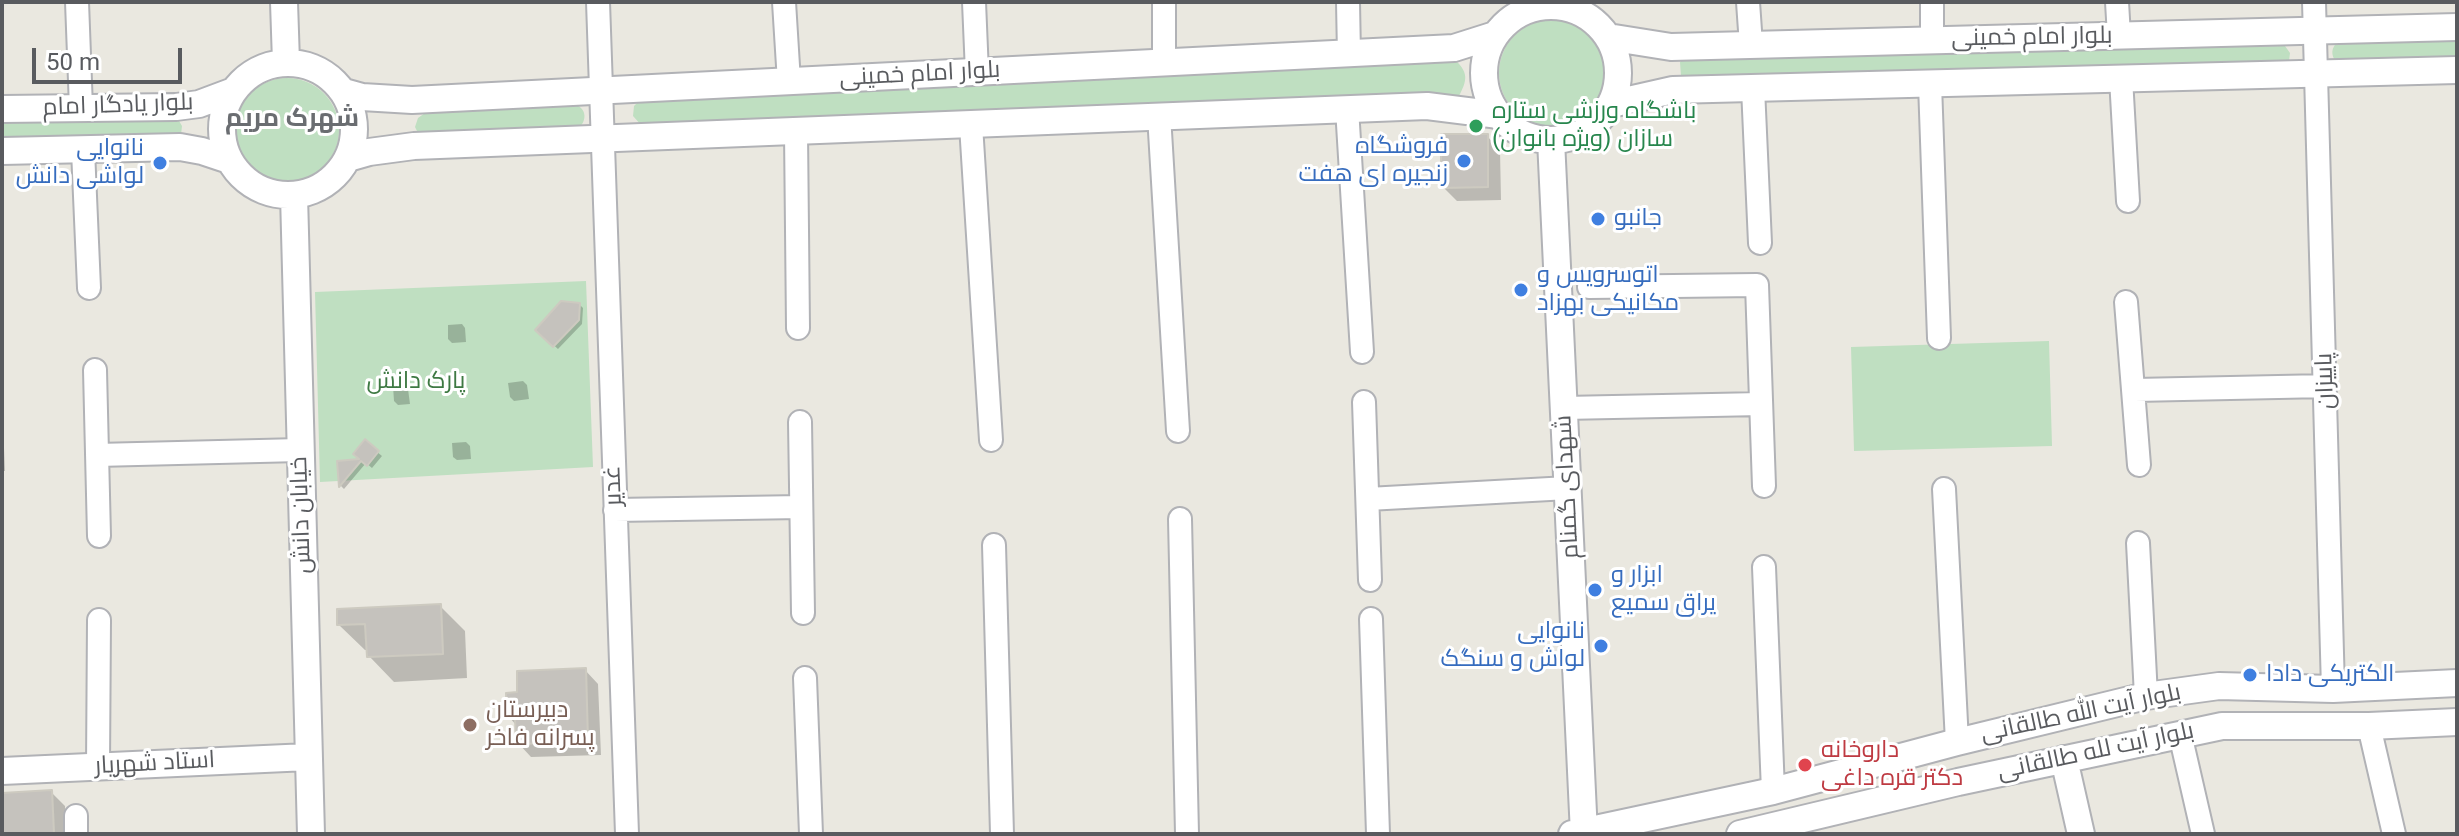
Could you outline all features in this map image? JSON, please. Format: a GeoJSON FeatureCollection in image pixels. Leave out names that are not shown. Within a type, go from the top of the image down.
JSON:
{"type":"FeatureCollection","features":[{"type":"Feature","properties":{"kind":"street"},"geometry":{"type":"LineString","coordinates":[[77,2],[81,108]]}},
{"type":"Feature","properties":{"kind":"street"},"geometry":{"type":"LineString","coordinates":[[284,2],[286,62]]}},
{"type":"Feature","properties":{"kind":"street","name":"غدیر"},"geometry":{"type":"LineString","coordinates":[[598,2],[627,834]]}},
{"type":"Feature","properties":{"kind":"street"},"geometry":{"type":"LineString","coordinates":[[784,2],[789,82]]}},
{"type":"Feature","properties":{"kind":"street"},"geometry":{"type":"LineString","coordinates":[[974,2],[977,73]]}},
{"type":"Feature","properties":{"kind":"street"},"geometry":{"type":"LineString","coordinates":[[1164,2],[1164,64]]}},
{"type":"Feature","properties":{"kind":"street"},"geometry":{"type":"LineString","coordinates":[[1348,2],[1349,55]]}},
{"type":"Feature","properties":{"kind":"street"},"geometry":{"type":"LineString","coordinates":[[1748,2],[1751,45]]}},
{"type":"Feature","properties":{"kind":"street"},"geometry":{"type":"LineString","coordinates":[[1932,2],[1932,41]]}},
{"type":"Feature","properties":{"kind":"street"},"geometry":{"type":"LineString","coordinates":[[2117,2],[2119,36]]}},
{"type":"Feature","properties":{"kind":"street","name":"پاییزان"},"geometry":{"type":"LineString","coordinates":[[2314,2],[2333,689]]}},
{"type":"Feature","properties":{"kind":"street"},"geometry":{"type":"LineString","coordinates":[[1549,4],[1572,9],[1593,19],[1608,37],[1617,58],[1618,82],[1611,104],[1601,119],[1570,138],[1551,140],[1531,137],[1513,128],[1499,115],[1488,96],[1484,75],[1486,54],[1495,35],[1510,19],[1528,9],[1549,4]]}},
{"type":"Feature","properties":{"kind":"street","name":"بلوار امام خمینی"},"geometry":{"type":"LineString","coordinates":[[1608,37],[1671,47],[2457,27]]}},
{"type":"Feature","properties":{"kind":"street","name":"بلوار امام خمینی"},"geometry":{"type":"LineString","coordinates":[[344,92],[371,98],[412,100],[601,93],[1349,55],[1454,48],[1495,35]]}},
{"type":"Feature","properties":{"kind":"street"},"geometry":{"type":"LineString","coordinates":[[286,62],[308,65],[328,76],[344,92],[355,124],[348,158],[335,176],[316,190],[294,195],[272,194],[252,185],[229,160],[221,133],[223,112],[231,92],[245,77],[264,66],[286,62]]}},
{"type":"Feature","properties":{"kind":"street","name":"بلوار امام خمینی"},"geometry":{"type":"LineString","coordinates":[[1611,104],[1673,90],[2457,70]]}},
{"type":"Feature","properties":{"kind":"street"},"geometry":{"type":"LineString","coordinates":[[2121,78],[2128,201]]}},
{"type":"Feature","properties":{"kind":"street"},"geometry":{"type":"LineString","coordinates":[[1930,84],[1939,338]]}},
{"type":"Feature","properties":{"kind":"street"},"geometry":{"type":"LineString","coordinates":[[1753,88],[1760,243]]}},
{"type":"Feature","properties":{"kind":"street","name":"بلوار یادگار امام"},"geometry":{"type":"LineString","coordinates":[[2,109],[176,107],[199,104],[231,92]]}},
{"type":"Feature","properties":{"kind":"street"},"geometry":{"type":"LineString","coordinates":[[412,100],[401,108],[396,125],[398,136],[414,146]]}},
{"type":"Feature","properties":{"kind":"street"},"geometry":{"type":"LineString","coordinates":[[348,158],[414,146],[1159,115],[1427,106],[1499,115]]}},
{"type":"Feature","properties":{"kind":"street"},"geometry":{"type":"LineString","coordinates":[[176,107],[187,116],[192,126],[188,139],[180,147]]}},
{"type":"Feature","properties":{"kind":"street"},"geometry":{"type":"LineString","coordinates":[[1347,108],[1362,352]]}},
{"type":"Feature","properties":{"kind":"street"},"geometry":{"type":"LineString","coordinates":[[1159,115],[1178,431]]}},
{"type":"Feature","properties":{"kind":"street"},"geometry":{"type":"LineString","coordinates":[[971,125],[991,440]]}},
{"type":"Feature","properties":{"kind":"street"},"geometry":{"type":"LineString","coordinates":[[796,132],[798,328]]}},
{"type":"Feature","properties":{"kind":"street","name":"شهدای گمنام"},"geometry":{"type":"LineString","coordinates":[[1551,140],[1568,488],[1580,833]]}},
{"type":"Feature","properties":{"kind":"street","name":"بلوار یادگار امام"},"geometry":{"type":"LineString","coordinates":[[2,151],[180,147],[229,160]]}},
{"type":"Feature","properties":{"kind":"street"},"geometry":{"type":"LineString","coordinates":[[83,150],[89,288]]}},
{"type":"Feature","properties":{"kind":"street","name":"خیابان دانش"},"geometry":{"type":"LineString","coordinates":[[294,195],[311,834]]}},
{"type":"Feature","properties":{"kind":"street"},"geometry":{"type":"LineString","coordinates":[[1589,287],[1757,285],[1764,486]]}},
{"type":"Feature","properties":{"kind":"street"},"geometry":{"type":"LineString","coordinates":[[2126,302],[2139,465]]}},
{"type":"Feature","properties":{"kind":"street"},"geometry":{"type":"LineString","coordinates":[[95,370],[99,536]]}},
{"type":"Feature","properties":{"kind":"street"},"geometry":{"type":"LineString","coordinates":[[2135,390],[2326,386]]}},
{"type":"Feature","properties":{"kind":"street"},"geometry":{"type":"LineString","coordinates":[[1364,402],[1370,580]]}},
{"type":"Feature","properties":{"kind":"street"},"geometry":{"type":"LineString","coordinates":[[1564,408],[1761,404]]}},
{"type":"Feature","properties":{"kind":"street"},"geometry":{"type":"LineString","coordinates":[[800,422],[803,613]]}},
{"type":"Feature","properties":{"kind":"street"},"geometry":{"type":"LineString","coordinates":[[97,455],[300,450]]}},
{"type":"Feature","properties":{"kind":"street"},"geometry":{"type":"LineString","coordinates":[[1368,499],[1568,488]]}},
{"type":"Feature","properties":{"kind":"street"},"geometry":{"type":"LineString","coordinates":[[1944,489],[1957,742]]}},
{"type":"Feature","properties":{"kind":"street"},"geometry":{"type":"LineString","coordinates":[[615,510],[801,507]]}},
{"type":"Feature","properties":{"kind":"street"},"geometry":{"type":"LineString","coordinates":[[1180,519],[1187,834]]}},
{"type":"Feature","properties":{"kind":"street"},"geometry":{"type":"LineString","coordinates":[[2138,543],[2146,696]]}},
{"type":"Feature","properties":{"kind":"street"},"geometry":{"type":"LineString","coordinates":[[994,545],[1002,834]]}},
{"type":"Feature","properties":{"kind":"street"},"geometry":{"type":"LineString","coordinates":[[1764,567],[1773,791]]}},
{"type":"Feature","properties":{"kind":"street"},"geometry":{"type":"LineString","coordinates":[[1371,619],[1378,834]]}},
{"type":"Feature","properties":{"kind":"street"},"geometry":{"type":"LineString","coordinates":[[98,766],[99,620]]}},
{"type":"Feature","properties":{"kind":"street"},"geometry":{"type":"LineString","coordinates":[[805,678],[811,834]]}},
{"type":"Feature","properties":{"kind":"street","name":"بلوار آیت الله طالقانی"},"geometry":{"type":"LineString","coordinates":[[1580,833],[1773,791],[2146,696],[2219,686],[2333,689],[2457,683]]}},
{"type":"Feature","properties":{"kind":"street","name":"بلوار آیت لله طالقانی"},"geometry":{"type":"LineString","coordinates":[[1740,834],[2222,726],[2369,726],[2457,722]]}},
{"type":"Feature","properties":{"kind":"street"},"geometry":{"type":"LineString","coordinates":[[2369,726],[2394,834]]}},
{"type":"Feature","properties":{"kind":"street"},"geometry":{"type":"LineString","coordinates":[[2180,734],[2201,825]]}},
{"type":"Feature","properties":{"kind":"street","name":"استاد شهریار"},"geometry":{"type":"LineString","coordinates":[[2,771],[308,757]]}},
{"type":"Feature","properties":{"kind":"street"},"geometry":{"type":"LineString","coordinates":[[2064,759],[2081,834]]}},
{"type":"Feature","properties":{"kind":"green space"},"geometry":{"type":"Polygon","coordinates":[[[1552,20],[1572,24],[1590,35],[1601,53],[1605,73],[1601,93],[1590,111],[1572,122],[1552,126],[1532,122],[1514,111],[1503,93],[1499,73],[1503,53],[1514,35],[1532,24],[1552,20]]]}},
{"type":"Feature","properties":{"kind":"green space"},"geometry":{"type":"Polygon","coordinates":[[[2457,36],[2457,62],[2337,63],[2332,54],[2339,41],[2457,36]]]}},
{"type":"Feature","properties":{"kind":"green space"},"geometry":{"type":"Polygon","coordinates":[[[2285,46],[2290,53],[2289,61],[2281,64],[1687,78],[1681,76],[1680,62],[1687,56],[2285,46]]]}},
{"type":"Feature","properties":{"kind":"green space"},"geometry":{"type":"Polygon","coordinates":[[[1451,56],[1462,67],[1465,76],[1457,100],[642,126],[633,116],[634,106],[640,100],[1451,56]]]}},
{"type":"Feature","properties":{"kind":"green space"},"geometry":{"type":"Polygon","coordinates":[[[287,78],[307,82],[324,93],[335,110],[339,130],[335,150],[324,167],[307,178],[287,182],[267,178],[250,167],[239,150],[235,130],[239,110],[250,93],[267,82],[287,78]]]}},
{"type":"Feature","properties":{"kind":"green space"},"geometry":{"type":"Polygon","coordinates":[[[573,104],[581,108],[584,114],[579,128],[419,135],[415,127],[418,118],[425,113],[573,104]]]}},
{"type":"Feature","properties":{"kind":"green space"},"geometry":{"type":"Polygon","coordinates":[[[175,114],[182,126],[181,135],[2,147],[2,116],[175,114]]]}},
{"type":"Feature","properties":{"kind":"green space","name":"پارک دانش"},"geometry":{"type":"Polygon","coordinates":[[[586,281],[593,467],[320,482],[315,292],[586,281]]]}},
{"type":"Feature","properties":{"kind":"green space"},"geometry":{"type":"Polygon","coordinates":[[[2049,341],[2052,446],[1854,451],[1851,347],[2049,341]]]}},
{"type":"Feature","properties":{"kind":"building","name":"فروشگاه زنجیره ای هفت"},"geometry":{"type":"Polygon","coordinates":[[[1441,134],[1488,134],[1488,187],[1441,188],[1441,134]]]}},
{"type":"Feature","properties":{"kind":"building"},"geometry":{"type":"Polygon","coordinates":[[[561,301],[580,303],[579,320],[553,347],[535,330],[561,301]]]}},
{"type":"Feature","properties":{"kind":"building"},"geometry":{"type":"Polygon","coordinates":[[[365,439],[379,451],[367,466],[361,461],[339,487],[337,461],[359,459],[353,454],[365,439]]]}},
{"type":"Feature","properties":{"kind":"building"},"geometry":{"type":"Polygon","coordinates":[[[441,604],[443,654],[367,657],[365,624],[337,625],[337,609],[441,604]]]}},
{"type":"Feature","properties":{"kind":"building"},"geometry":{"type":"Polygon","coordinates":[[[586,668],[588,742],[516,744],[515,718],[507,718],[506,693],[517,692],[517,671],[586,668]]]}},
{"type":"Feature","properties":{"kind":"building"},"geometry":{"type":"Polygon","coordinates":[[[52,790],[54,834],[2,834],[2,793],[52,790]]]}},
{"type":"Feature","properties":{"kind":"place","name":"باشگاه ورزشی ستاره سازان (ویژه بانوان)"},"geometry":{"type":"Point","coordinates":[1476,126]}},
{"type":"Feature","properties":{"kind":"place","name":"فروشگاه زنجیره ای هفت"},"geometry":{"type":"Point","coordinates":[1464,161]}},
{"type":"Feature","properties":{"kind":"place","name":"نانوایی لواشی دانش"},"geometry":{"type":"Point","coordinates":[160,163]}},
{"type":"Feature","properties":{"kind":"place","name":"جانبو"},"geometry":{"type":"Point","coordinates":[1598,219]}},
{"type":"Feature","properties":{"kind":"place","name":"اتوسرویس و مکانیکی بهزاد"},"geometry":{"type":"Point","coordinates":[1521,290]}},
{"type":"Feature","properties":{"kind":"place","name":"ابزار و يراق سميع"},"geometry":{"type":"Point","coordinates":[1595,590]}},
{"type":"Feature","properties":{"kind":"place","name":"نانوایی لواش و سنگک"},"geometry":{"type":"Point","coordinates":[1601,646]}},
{"type":"Feature","properties":{"kind":"place","name":"الکتریکی دادا"},"geometry":{"type":"Point","coordinates":[2250,675]}},
{"type":"Feature","properties":{"kind":"place","name":"دبیرستان پسرانه فاخر"},"geometry":{"type":"Point","coordinates":[470,725]}},
{"type":"Feature","properties":{"kind":"place","name":"داروخانه دکتر قره داغی"},"geometry":{"type":"Point","coordinates":[1805,765]}},
{"type":"Feature","properties":{"kind":"district","name":"شهرک مریم"},"geometry":{"type":"Point","coordinates":[292,119]}}]}
